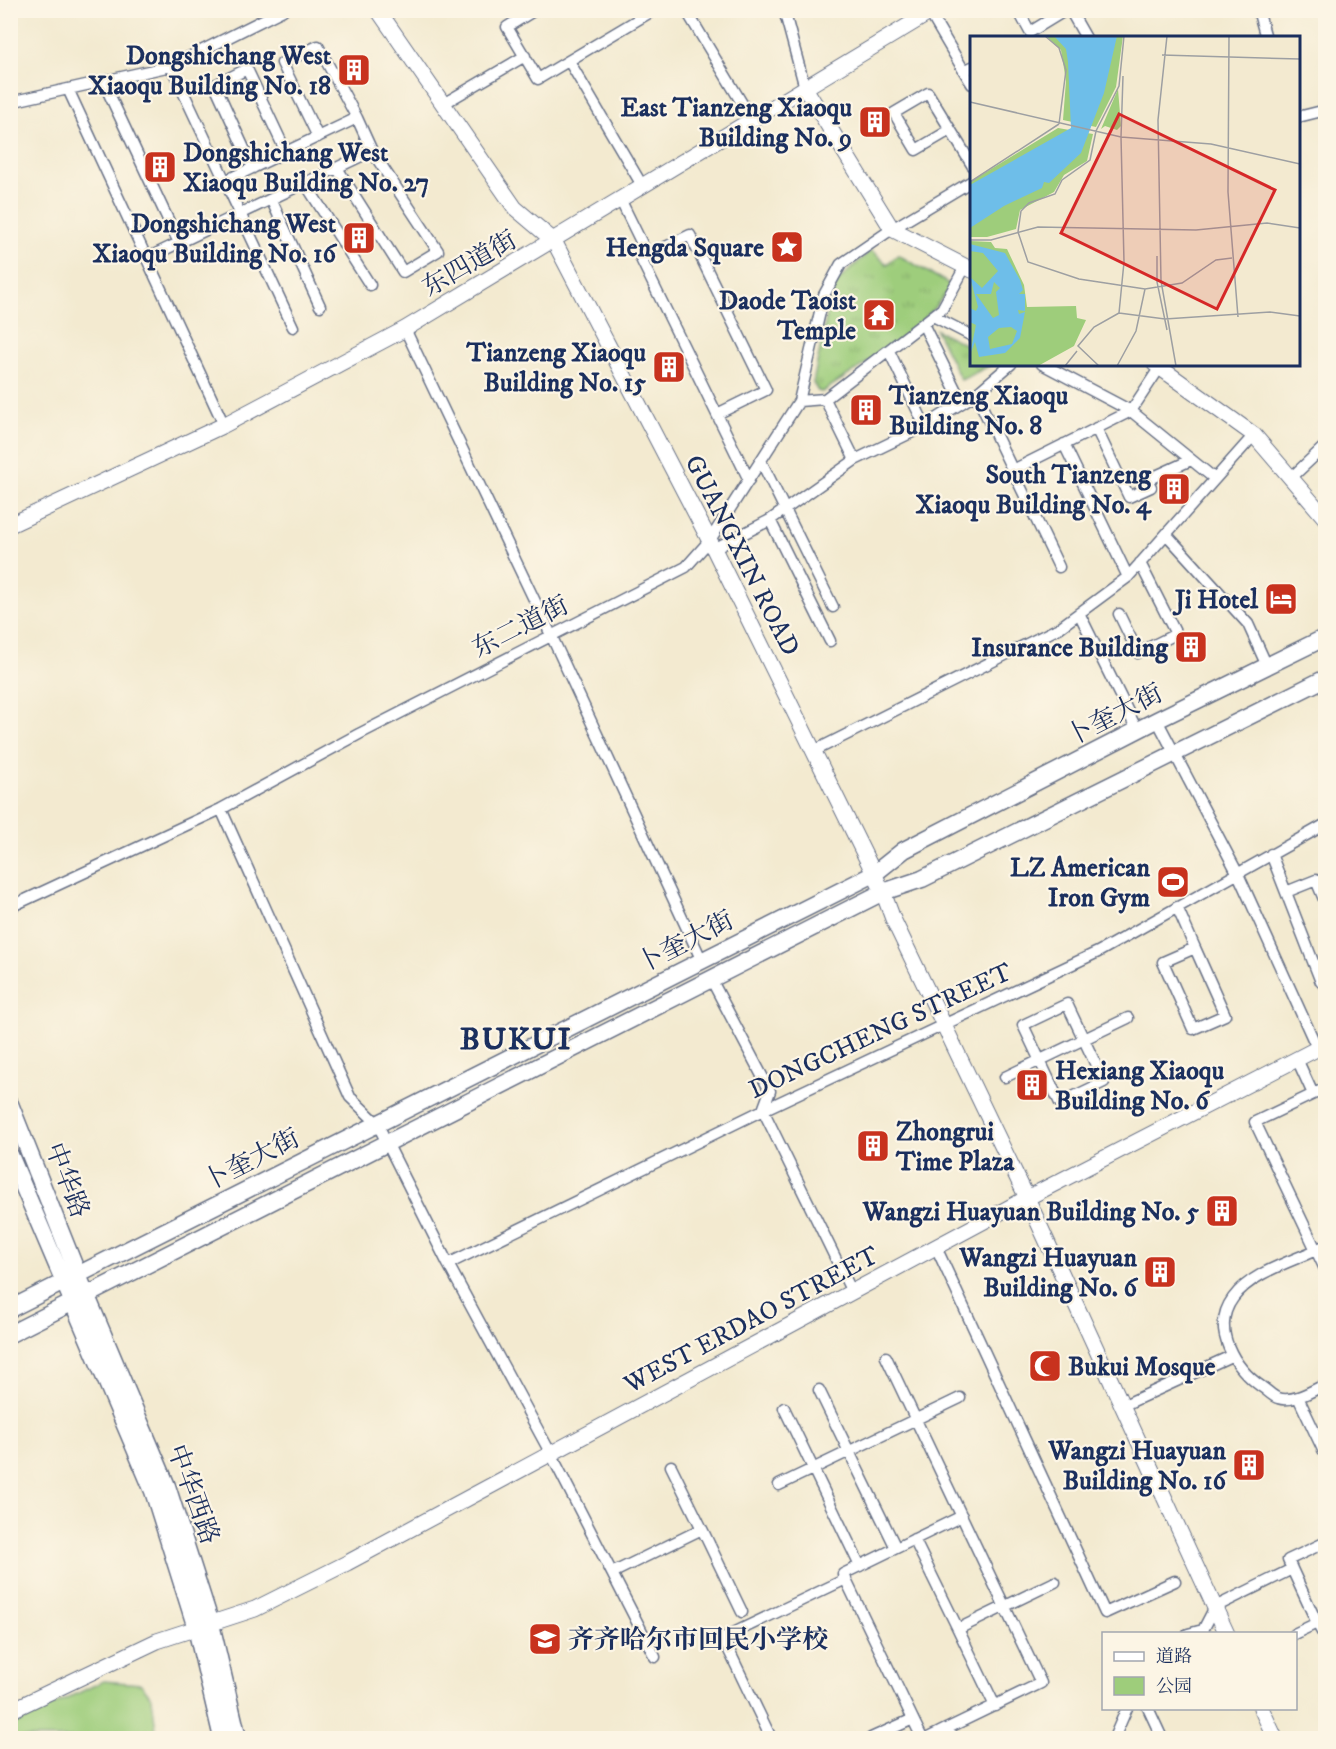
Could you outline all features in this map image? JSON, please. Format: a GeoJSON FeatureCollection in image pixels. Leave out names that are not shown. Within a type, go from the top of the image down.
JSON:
{"type":"FeatureCollection","features":[{"type":"Feature","properties":{"kind":"main road"},"geometry":{"type":"LineString","coordinates":[[378,10],[515,208],[554,241]]}},
{"type":"Feature","properties":{"kind":"main road","name":"东四道街"},"geometry":{"type":"LineString","coordinates":[[10,525],[224,424],[405,329],[932,12]]}},
{"type":"Feature","properties":{"kind":"main road"},"geometry":{"type":"LineString","coordinates":[[805,88],[892,229],[968,268]]}},
{"type":"Feature","properties":{"kind":"main road","name":"GUANGXIN ROAD"},"geometry":{"type":"LineString","coordinates":[[554,241],[712,544],[883,892],[892,919],[1027,1198],[1226,1632]]}},
{"type":"Feature","properties":{"kind":"main road"},"geometry":{"type":"LineString","coordinates":[[1157,366],[1254,435],[1326,519]]}},
{"type":"Feature","properties":{"kind":"main road","name":"卜奎大街"},"geometry":{"type":"LineString","coordinates":[[10,1309],[874,874],[904,850],[1137,730],[1326,637]]}},
{"type":"Feature","properties":{"kind":"main road","name":"卜奎大街"},"geometry":{"type":"LineString","coordinates":[[10,1334],[883,892],[922,879],[1326,678]]}},
{"type":"Feature","properties":{"kind":"main road","name":"WEST ERDAO STREET"},"geometry":{"type":"LineString","coordinates":[[10,1711],[157,1641],[266,1604],[551,1454],[1027,1198],[1321,1046]]}},
{"type":"Feature","properties":{"kind":"main road","name":"中华路"},"geometry":{"type":"LineString","coordinates":[[10,1104],[70,1279]]}},
{"type":"Feature","properties":{"kind":"main road","name":"中华路"},"geometry":{"type":"LineString","coordinates":[[10,1155],[70,1279]]}},
{"type":"Feature","properties":{"kind":"main road","name":"中华西路"},"geometry":{"type":"LineString","coordinates":[[70,1279],[203,1626],[238,1738]]}},
{"type":"Feature","properties":{"kind":"main road","name":"中华西路"},"geometry":{"type":"LineString","coordinates":[[203,1626],[222,1738]]}},
{"type":"Feature","properties":{"kind":"main road"},"geometry":{"type":"LineString","coordinates":[[1262,1710],[1275,1738]]}},
{"type":"Feature","properties":{"kind":"street"},"geometry":{"type":"LineString","coordinates":[[10,102],[171,66],[284,10]]}},
{"type":"Feature","properties":{"kind":"street"},"geometry":{"type":"LineString","coordinates":[[535,10],[507,27],[538,79],[654,10]]}},
{"type":"Feature","properties":{"kind":"street"},"geometry":{"type":"LineString","coordinates":[[686,10],[752,120]]}},
{"type":"Feature","properties":{"kind":"street"},"geometry":{"type":"LineString","coordinates":[[784,10],[805,88]]}},
{"type":"Feature","properties":{"kind":"street"},"geometry":{"type":"LineString","coordinates":[[1018,10],[1032,35],[1068,10],[1085,36]]}},
{"type":"Feature","properties":{"kind":"street"},"geometry":{"type":"LineString","coordinates":[[1258,10],[1265,36]]}},
{"type":"Feature","properties":{"kind":"street"},"geometry":{"type":"LineString","coordinates":[[932,12],[968,69]]}},
{"type":"Feature","properties":{"kind":"street"},"geometry":{"type":"LineString","coordinates":[[318,137],[282,63],[318,46],[372,151],[438,252],[403,272],[337,168]]}},
{"type":"Feature","properties":{"kind":"street"},"geometry":{"type":"LineString","coordinates":[[443,104],[525,56]]}},
{"type":"Feature","properties":{"kind":"street"},"geometry":{"type":"LineString","coordinates":[[569,61],[643,187]]}},
{"type":"Feature","properties":{"kind":"street"},"geometry":{"type":"LineString","coordinates":[[171,66],[293,327]]}},
{"type":"Feature","properties":{"kind":"street"},"geometry":{"type":"LineString","coordinates":[[253,168],[215,85],[247,69],[286,152]]}},
{"type":"Feature","properties":{"kind":"street"},"geometry":{"type":"LineString","coordinates":[[103,81],[179,243]]}},
{"type":"Feature","properties":{"kind":"street"},"geometry":{"type":"LineString","coordinates":[[68,89],[224,424]]}},
{"type":"Feature","properties":{"kind":"street"},"geometry":{"type":"LineString","coordinates":[[950,130],[916,150],[894,113],[928,93],[970,162]]}},
{"type":"Feature","properties":{"kind":"street"},"geometry":{"type":"LineString","coordinates":[[1300,117],[1326,110]]}},
{"type":"Feature","properties":{"kind":"street"},"geometry":{"type":"LineString","coordinates":[[225,181],[357,118]]}},
{"type":"Feature","properties":{"kind":"street"},"geometry":{"type":"LineString","coordinates":[[147,258],[372,151]]}},
{"type":"Feature","properties":{"kind":"street","name":"东二道街"},"geometry":{"type":"LineString","coordinates":[[10,907],[221,809],[551,635],[686,567],[712,544],[749,480],[800,401],[824,295],[841,264],[892,229],[970,182]]}},
{"type":"Feature","properties":{"kind":"street"},"geometry":{"type":"LineString","coordinates":[[305,183],[370,285]]}},
{"type":"Feature","properties":{"kind":"street"},"geometry":{"type":"LineString","coordinates":[[271,199],[320,306]]}},
{"type":"Feature","properties":{"kind":"street"},"geometry":{"type":"LineString","coordinates":[[621,201],[648,256]]}},
{"type":"Feature","properties":{"kind":"street"},"geometry":{"type":"LineString","coordinates":[[717,414],[766,390],[690,235],[641,259],[749,480]]}},
{"type":"Feature","properties":{"kind":"street"},"geometry":{"type":"LineString","coordinates":[[800,401],[825,399],[889,351],[942,309],[968,268]]}},
{"type":"Feature","properties":{"kind":"street"},"geometry":{"type":"LineString","coordinates":[[933,316],[970,335]]}},
{"type":"Feature","properties":{"kind":"street"},"geometry":{"type":"LineString","coordinates":[[923,324],[962,403]]}},
{"type":"Feature","properties":{"kind":"street"},"geometry":{"type":"LineString","coordinates":[[405,329],[551,635],[702,961]]}},
{"type":"Feature","properties":{"kind":"street"},"geometry":{"type":"LineString","coordinates":[[889,351],[925,426]]}},
{"type":"Feature","properties":{"kind":"street"},"geometry":{"type":"LineString","coordinates":[[712,544],[770,520],[855,460],[925,426],[976,394],[1009,366]]}},
{"type":"Feature","properties":{"kind":"street"},"geometry":{"type":"LineString","coordinates":[[1046,366],[1131,411],[1215,479]]}},
{"type":"Feature","properties":{"kind":"street"},"geometry":{"type":"LineString","coordinates":[[1013,470],[1131,411],[1157,366]]}},
{"type":"Feature","properties":{"kind":"street"},"geometry":{"type":"LineString","coordinates":[[976,394],[1059,567]]}},
{"type":"Feature","properties":{"kind":"street"},"geometry":{"type":"LineString","coordinates":[[825,399],[855,460]]}},
{"type":"Feature","properties":{"kind":"street"},"geometry":{"type":"LineString","coordinates":[[1096,428],[1129,497],[1151,487],[1147,480],[1191,460]]}},
{"type":"Feature","properties":{"kind":"street"},"geometry":{"type":"LineString","coordinates":[[814,751],[1059,628],[1128,577],[1254,435]]}},
{"type":"Feature","properties":{"kind":"street"},"geometry":{"type":"LineString","coordinates":[[1064,444],[1128,577]]}},
{"type":"Feature","properties":{"kind":"street"},"geometry":{"type":"LineString","coordinates":[[1291,478],[1326,445]]}},
{"type":"Feature","properties":{"kind":"street"},"geometry":{"type":"LineString","coordinates":[[761,461],[833,607]]}},
{"type":"Feature","properties":{"kind":"street"},"geometry":{"type":"LineString","coordinates":[[770,520],[830,641]]}},
{"type":"Feature","properties":{"kind":"street"},"geometry":{"type":"LineString","coordinates":[[1167,535],[1248,624],[1268,666]]}},
{"type":"Feature","properties":{"kind":"street"},"geometry":{"type":"LineString","coordinates":[[1119,614],[1138,652],[1176,634],[1140,563]]}},
{"type":"Feature","properties":{"kind":"street"},"geometry":{"type":"LineString","coordinates":[[1079,613],[1137,730]]}},
{"type":"Feature","properties":{"kind":"street"},"geometry":{"type":"LineString","coordinates":[[1157,720],[1238,874],[1321,1046]]}},
{"type":"Feature","properties":{"kind":"street"},"geometry":{"type":"LineString","coordinates":[[221,809],[350,1097],[377,1123],[448,1264],[551,1454],[655,1657]]}},
{"type":"Feature","properties":{"kind":"street","name":"DONGCHENG STREET"},"geometry":{"type":"LineString","coordinates":[[448,1264],[762,1110],[1098,952],[1326,824]]}},
{"type":"Feature","properties":{"kind":"street"},"geometry":{"type":"LineString","coordinates":[[1271,854],[1320,982],[1326,980]]}},
{"type":"Feature","properties":{"kind":"street"},"geometry":{"type":"LineString","coordinates":[[1286,892],[1316,880],[1326,904]]}},
{"type":"Feature","properties":{"kind":"street"},"geometry":{"type":"LineString","coordinates":[[1177,908],[1195,948],[1225,1015],[1193,1029],[1163,962],[1195,948]]}},
{"type":"Feature","properties":{"kind":"street"},"geometry":{"type":"LineString","coordinates":[[711,979],[770,1091],[762,1110],[852,1292]]}},
{"type":"Feature","properties":{"kind":"street"},"geometry":{"type":"LineString","coordinates":[[1067,1004],[1084,1039],[1104,1082],[1060,1103],[1023,1025],[1067,1004]]}},
{"type":"Feature","properties":{"kind":"street"},"geometry":{"type":"LineString","coordinates":[[1005,1077],[1128,1018]]}},
{"type":"Feature","properties":{"kind":"street"},"geometry":{"type":"LineString","coordinates":[[1297,1059],[1313,1094]]}},
{"type":"Feature","properties":{"kind":"street"},"geometry":{"type":"LineString","coordinates":[[1326,1088],[1255,1122],[1321,1247],[1326,1271]]}},
{"type":"Feature","properties":{"kind":"street"},"geometry":{"type":"LineString","coordinates":[[936,1247],[1105,1613],[1174,1581]]}},
{"type":"Feature","properties":{"kind":"street"},"geometry":{"type":"LineString","coordinates":[[1321,1247],[1258,1277],[1234,1295],[1225,1311],[1225,1331],[1231,1356],[1251,1379],[1278,1398],[1298,1397],[1326,1384]]}},
{"type":"Feature","properties":{"kind":"street"},"geometry":{"type":"LineString","coordinates":[[1122,1406],[1231,1356]]}},
{"type":"Feature","properties":{"kind":"street"},"geometry":{"type":"LineString","coordinates":[[886,1357],[1041,1683],[994,1706],[950,1733],[928,1738]]}},
{"type":"Feature","properties":{"kind":"street"},"geometry":{"type":"LineString","coordinates":[[819,1390],[896,1548]]}},
{"type":"Feature","properties":{"kind":"street"},"geometry":{"type":"LineString","coordinates":[[1298,1397],[1326,1456]]}},
{"type":"Feature","properties":{"kind":"street"},"geometry":{"type":"LineString","coordinates":[[779,1485],[960,1398]]}},
{"type":"Feature","properties":{"kind":"street"},"geometry":{"type":"LineString","coordinates":[[784,1408],[860,1566]]}},
{"type":"Feature","properties":{"kind":"street"},"geometry":{"type":"LineString","coordinates":[[671,1466],[742,1612]]}},
{"type":"Feature","properties":{"kind":"street"},"geometry":{"type":"LineString","coordinates":[[922,1738],[843,1574],[962,1516]]}},
{"type":"Feature","properties":{"kind":"street"},"geometry":{"type":"LineString","coordinates":[[612,1573],[702,1529]]}},
{"type":"Feature","properties":{"kind":"street"},"geometry":{"type":"LineString","coordinates":[[914,1539],[994,1706]]}},
{"type":"Feature","properties":{"kind":"street"},"geometry":{"type":"LineString","coordinates":[[1297,1633],[1322,1626],[1288,1560],[1326,1542]]}},
{"type":"Feature","properties":{"kind":"street"},"geometry":{"type":"LineString","coordinates":[[1204,1632],[1215,1606],[1292,1569]]}},
{"type":"Feature","properties":{"kind":"street"},"geometry":{"type":"LineString","coordinates":[[771,1738],[723,1638],[846,1579]]}},
{"type":"Feature","properties":{"kind":"street"},"geometry":{"type":"LineString","coordinates":[[958,1629],[1055,1582]]}},
{"type":"Feature","properties":{"kind":"street"},"geometry":{"type":"LineString","coordinates":[[1114,1738],[1126,1710]]}},
{"type":"Feature","properties":{"kind":"street"},"geometry":{"type":"LineString","coordinates":[[1149,1710],[1162,1738]]}},
{"type":"Feature","properties":{"kind":"street"},"geometry":{"type":"LineString","coordinates":[[871,1738],[913,1719]]}},
{"type":"Feature","properties":{"kind":"green space","name":"Daode Taoist Temple"},"geometry":{"type":"Polygon","coordinates":[[[871,250],[887,264],[898,255],[951,285],[939,302],[910,332],[822,392],[818,391],[813,383],[831,294],[839,280],[871,250]]]}},
{"type":"Feature","properties":{"kind":"green space"},"geometry":{"type":"Polygon","coordinates":[[[936,330],[970,347],[970,366],[989,366],[961,380],[936,330]]]}},
{"type":"Feature","properties":{"kind":"green space"},"geometry":{"type":"Polygon","coordinates":[[[103,1681],[141,1684],[152,1698],[157,1738],[11,1738],[11,1726],[103,1681]]]}},
{"type":"Feature","properties":{"kind":"place","name":"Dongshichang West Xiaoqu Building No. 18"},"geometry":{"type":"Point","coordinates":[354,70]}},
{"type":"Feature","properties":{"kind":"place","name":"East Tianzeng Xiaoqu Building No. 9"},"geometry":{"type":"Point","coordinates":[875,122]}},
{"type":"Feature","properties":{"kind":"place","name":"Dongshichang West Xiaoqu Building No. 27"},"geometry":{"type":"Point","coordinates":[160,167]}},
{"type":"Feature","properties":{"kind":"place","name":"Dongshichang West Xiaoqu Building No. 16"},"geometry":{"type":"Point","coordinates":[359,238]}},
{"type":"Feature","properties":{"kind":"place","name":"Hengda Square"},"geometry":{"type":"Point","coordinates":[787,247]}},
{"type":"Feature","properties":{"kind":"place","name":"Daode Taoist Temple"},"geometry":{"type":"Point","coordinates":[879,315]}},
{"type":"Feature","properties":{"kind":"place","name":"Tianzeng Xiaoqu Building No. 15"},"geometry":{"type":"Point","coordinates":[669,367]}},
{"type":"Feature","properties":{"kind":"place","name":"Tianzeng Xiaoqu Building No. 8"},"geometry":{"type":"Point","coordinates":[866,410]}},
{"type":"Feature","properties":{"kind":"place","name":"South Tianzeng Xiaoqu Building No. 4"},"geometry":{"type":"Point","coordinates":[1174,489]}},
{"type":"Feature","properties":{"kind":"place","name":"Ji Hotel"},"geometry":{"type":"Point","coordinates":[1281,599]}},
{"type":"Feature","properties":{"kind":"place","name":"Insurance Building"},"geometry":{"type":"Point","coordinates":[1191,647]}},
{"type":"Feature","properties":{"kind":"place","name":"LZ American Iron Gym"},"geometry":{"type":"Point","coordinates":[1173,882]}},
{"type":"Feature","properties":{"kind":"place","name":"Hexiang Xiaoqu Building No. 6"},"geometry":{"type":"Point","coordinates":[1032,1085]}},
{"type":"Feature","properties":{"kind":"place","name":"Zhongrui Time Plaza"},"geometry":{"type":"Point","coordinates":[873,1146]}},
{"type":"Feature","properties":{"kind":"place","name":"Wangzi Huayuan Building No. 5"},"geometry":{"type":"Point","coordinates":[1222,1211]}},
{"type":"Feature","properties":{"kind":"place","name":"Wangzi Huayuan Building No. 6"},"geometry":{"type":"Point","coordinates":[1160,1272]}},
{"type":"Feature","properties":{"kind":"place","name":"Bukui Mosque"},"geometry":{"type":"Point","coordinates":[1045,1366]}},
{"type":"Feature","properties":{"kind":"place","name":"Wangzi Huayuan Building No. 16"},"geometry":{"type":"Point","coordinates":[1249,1465]}},
{"type":"Feature","properties":{"kind":"place","name":"齐齐哈尔市回民小学校"},"geometry":{"type":"Point","coordinates":[545,1639]}},
{"type":"Feature","properties":{"kind":"district","name":"BUKUI"},"geometry":{"type":"Point","coordinates":[516,1038]}}]}
